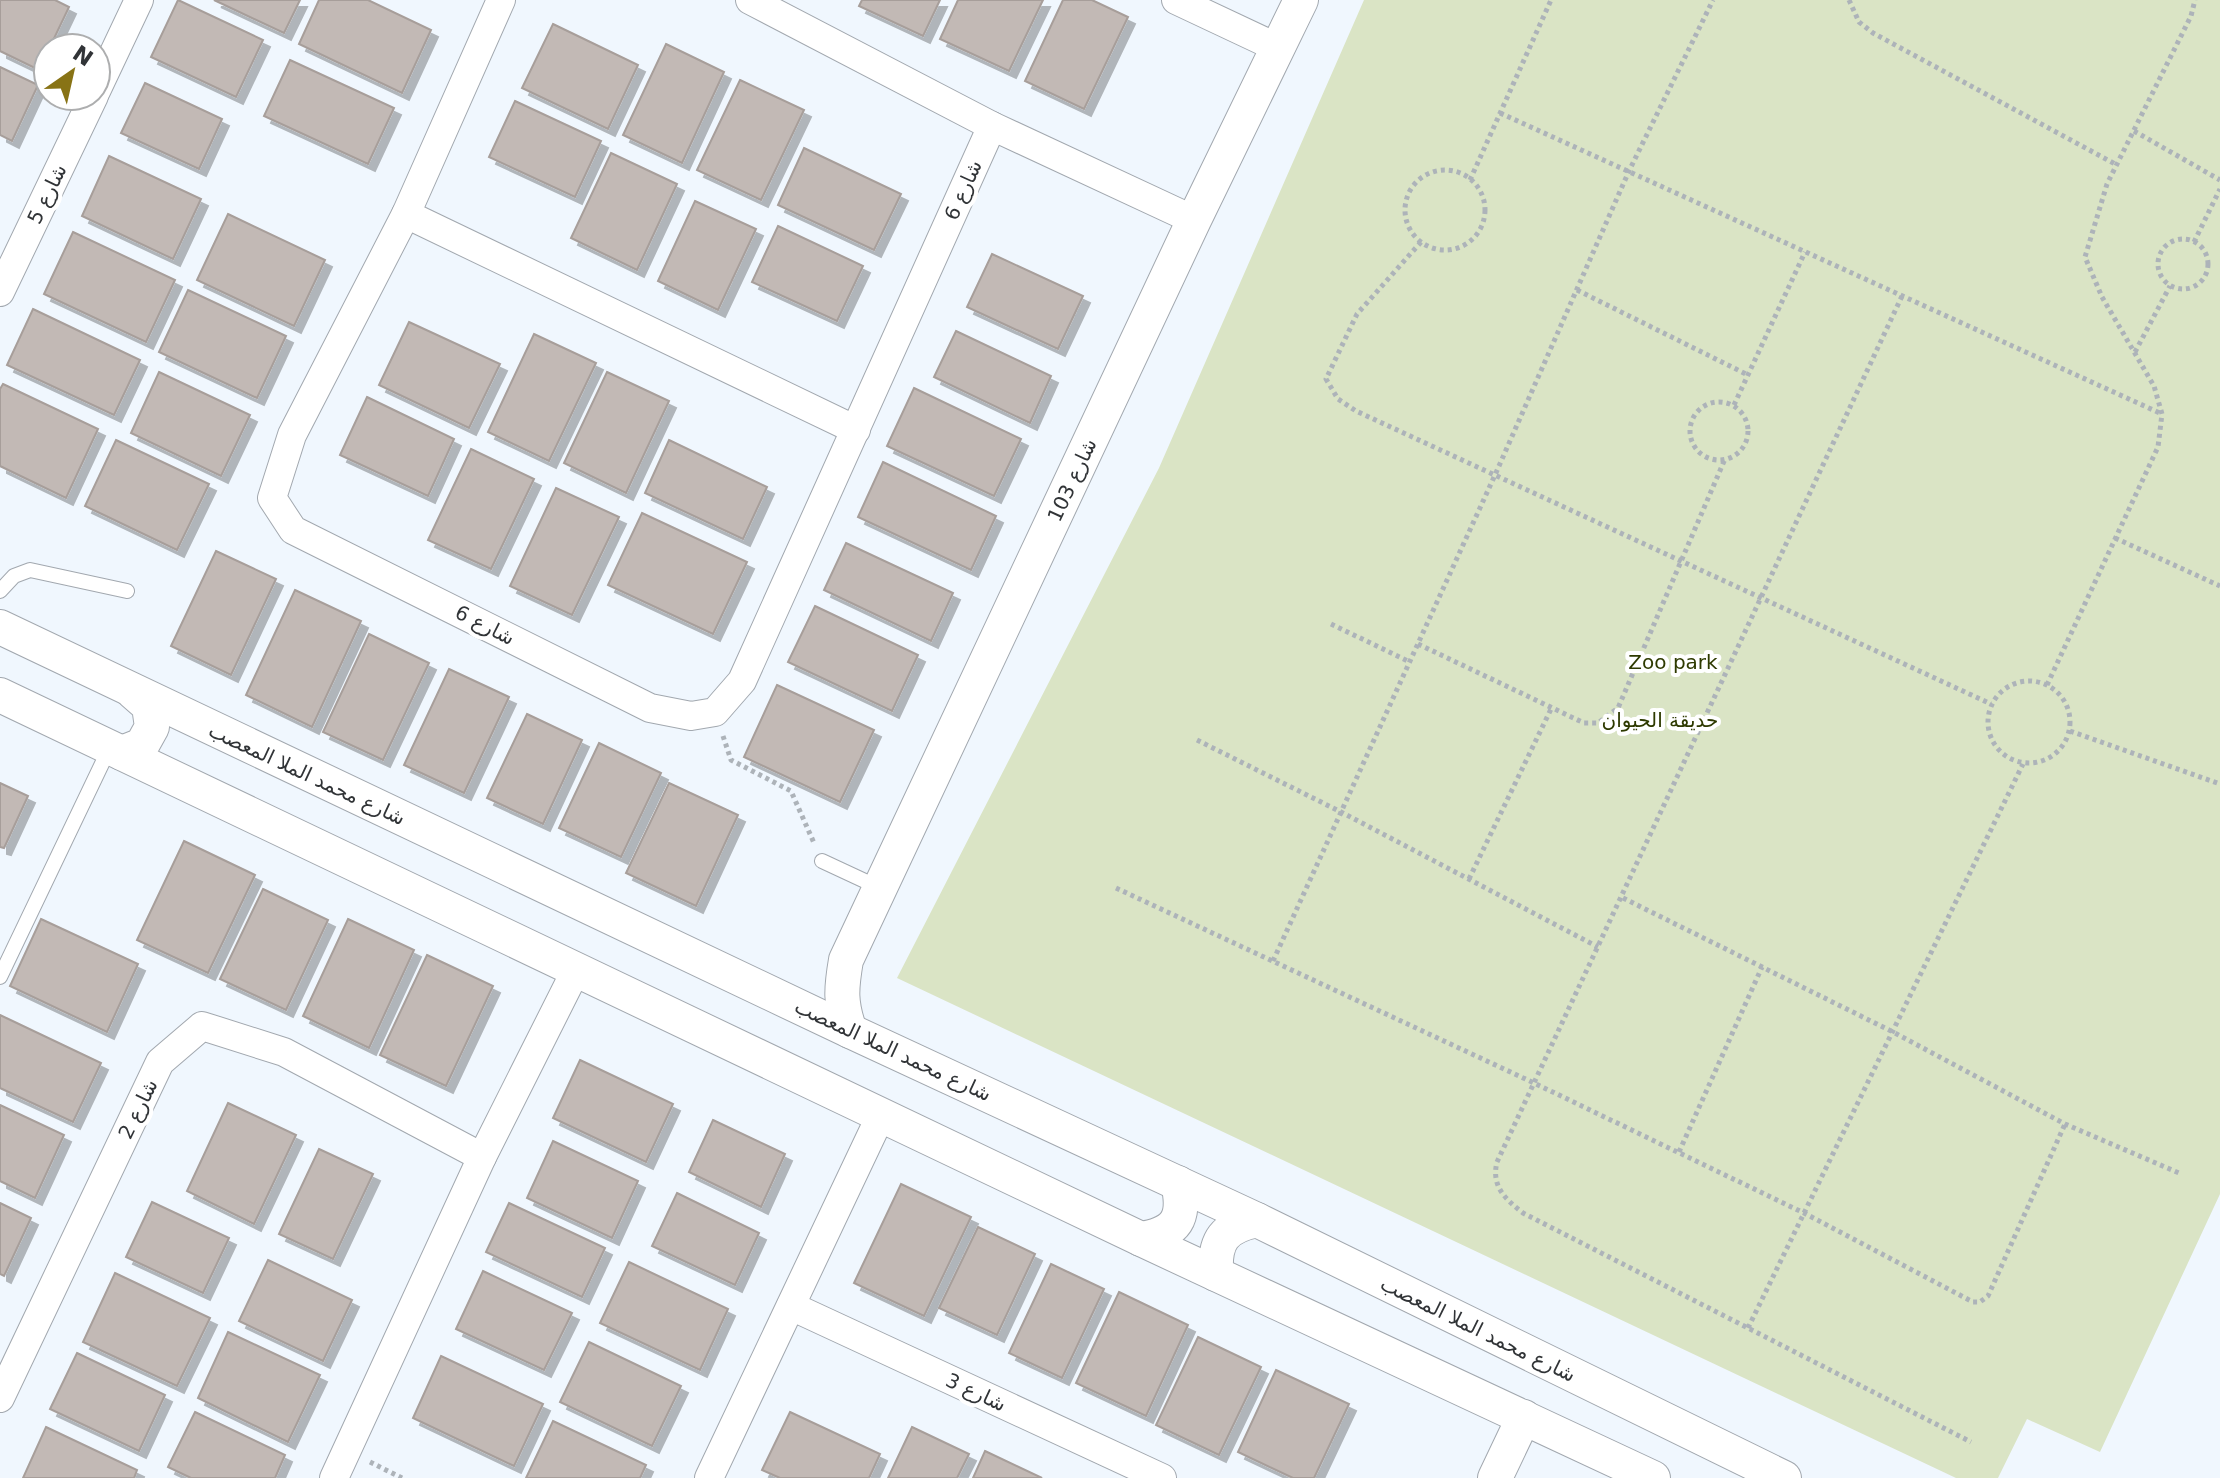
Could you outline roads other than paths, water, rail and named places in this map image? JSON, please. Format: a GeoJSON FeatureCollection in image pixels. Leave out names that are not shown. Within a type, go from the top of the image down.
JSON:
{"type":"FeatureCollection","features":[{"type":"Feature","properties":{"kind":"street","name":"شارع 5"},"geometry":{"type":"LineString","coordinates":[[112,57],[139,0]]}},
{"type":"Feature","properties":{"kind":"street"},"geometry":{"type":"LineString","coordinates":[[750,0],[992,126],[1194,220]]}},
{"type":"Feature","properties":{"kind":"street"},"geometry":{"type":"LineString","coordinates":[[1176,0],[1278,48]]}},
{"type":"Feature","properties":{"kind":"street","name":"شارع 103"},"geometry":{"type":"LineString","coordinates":[[850,1031],[841,1008],[846,960],[1194,220],[1301,0]]}},
{"type":"Feature","properties":{"kind":"street","name":"شارع 6"},"geometry":{"type":"LineString","coordinates":[[500,1],[406,214],[292,435],[272,498],[293,530],[650,708],[691,716],[715,712],[742,681],[992,126]]}},
{"type":"Feature","properties":{"kind":"street","name":"شارع 5"},"geometry":{"type":"LineString","coordinates":[[0,292],[86,112]]}},
{"type":"Feature","properties":{"kind":"street"},"geometry":{"type":"LineString","coordinates":[[406,214],[856,430]]}},
{"type":"Feature","properties":{"kind":"street","name":"شارع محمد الملا المعصب"},"geometry":{"type":"LineString","coordinates":[[0,627],[850,1031],[1257,1220],[1784,1478]]}},
{"type":"Feature","properties":{"kind":"street"},"geometry":{"type":"LineString","coordinates":[[116,750],[142,745],[152,727],[149,706],[133,692]]}},
{"type":"Feature","properties":{"kind":"street"},"geometry":{"type":"LineString","coordinates":[[0,695],[1141,1239],[1653,1478]]}},
{"type":"Feature","properties":{"kind":"street","name":"شارع 103"},"geometry":{"type":"LineString","coordinates":[[787,1000],[810,992],[846,960]]}},
{"type":"Feature","properties":{"kind":"street"},"geometry":{"type":"LineString","coordinates":[[334,1478],[482,1157],[577,968]]}},
{"type":"Feature","properties":{"kind":"street","name":"شارع 2"},"geometry":{"type":"LineString","coordinates":[[0,1398],[160,1062],[202,1026],[284,1052],[482,1157]]}},
{"type":"Feature","properties":{"kind":"street"},"geometry":{"type":"LineString","coordinates":[[709,1478],[881,1115]]}},
{"type":"Feature","properties":{"kind":"street"},"geometry":{"type":"LineString","coordinates":[[1141,1239],[1161,1236],[1176,1222],[1182,1203],[1178,1183]]}},
{"type":"Feature","properties":{"kind":"street"},"geometry":{"type":"LineString","coordinates":[[1216,1274],[1215,1254],[1223,1236],[1238,1225],[1257,1220]]}},
{"type":"Feature","properties":{"kind":"street","name":"شارع 3"},"geometry":{"type":"LineString","coordinates":[[791,1306],[1162,1478]]}},
{"type":"Feature","properties":{"kind":"street"},"geometry":{"type":"LineString","coordinates":[[1495,1478],[1524,1417]]}},
{"type":"Feature","properties":{"kind":"lane"},"geometry":{"type":"LineString","coordinates":[[0,591],[14,576],[30,570],[127,591]]}},
{"type":"Feature","properties":{"kind":"lane"},"geometry":{"type":"LineString","coordinates":[[0,977],[116,750]]}},
{"type":"Feature","properties":{"kind":"lane"},"geometry":{"type":"LineString","coordinates":[[822,861],[880,889]]}},
{"type":"Feature","properties":{"kind":"park label","name":"Zoo park"},"geometry":{"type":"Point","coordinates":[1673,662]}},
{"type":"Feature","properties":{"kind":"park label","name":"حديقة الحيوان"},"geometry":{"type":"Point","coordinates":[1660,720]}}]}
